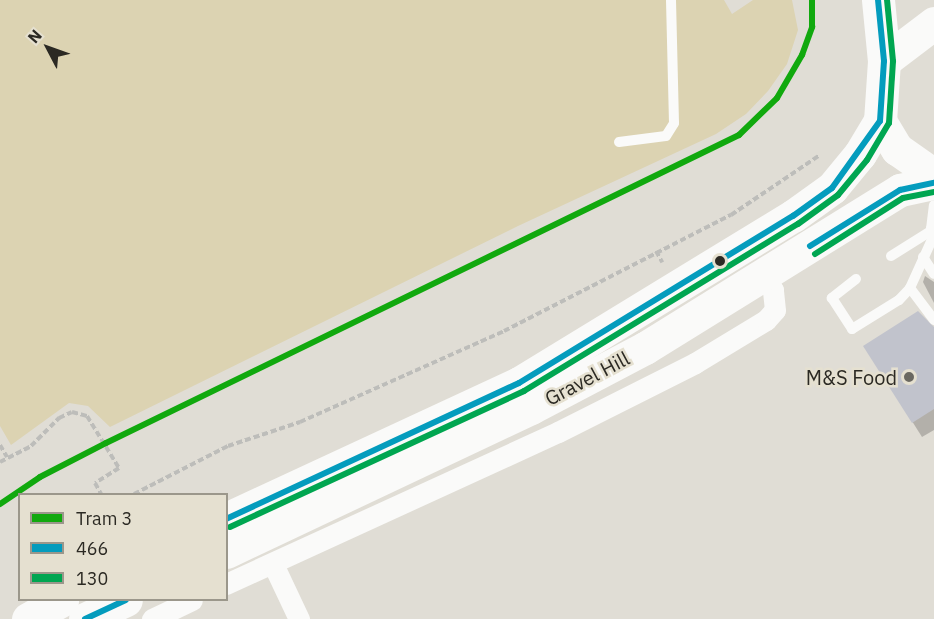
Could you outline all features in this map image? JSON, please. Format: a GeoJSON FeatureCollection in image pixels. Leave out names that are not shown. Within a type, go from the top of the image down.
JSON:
{"type":"FeatureCollection","features":[{"type":"Feature","properties":{"kind":"main road"},"geometry":{"type":"LineString","coordinates":[[878,0],[884,61],[880,121],[897,149],[934,175]]}},
{"type":"Feature","properties":{"kind":"main road"},"geometry":{"type":"LineString","coordinates":[[884,61],[934,23]]}},
{"type":"Feature","properties":{"kind":"main road","name":"Gravel Hill"},"geometry":{"type":"LineString","coordinates":[[228,518],[519,383],[793,216],[832,188],[860,153],[880,121]]}},
{"type":"Feature","properties":{"kind":"main road","name":"Gravel Hill"},"geometry":{"type":"LineString","coordinates":[[228,551],[531,408],[768,283],[900,190],[934,183]]}},
{"type":"Feature","properties":{"kind":"main road"},"geometry":{"type":"LineString","coordinates":[[28,619],[60,601]]}},
{"type":"Feature","properties":{"kind":"main road"},"geometry":{"type":"LineString","coordinates":[[85,619],[124,601]]}},
{"type":"Feature","properties":{"kind":"street","name":"Gravel Hill"},"geometry":{"type":"LineString","coordinates":[[228,583],[558,432],[695,363],[766,320],[775,310],[768,283]]}},
{"type":"Feature","properties":{"kind":"street"},"geometry":{"type":"LineString","coordinates":[[273,564],[299,619]]}},
{"type":"Feature","properties":{"kind":"street"},"geometry":{"type":"LineString","coordinates":[[152,619],[190,601]]}},
{"type":"Feature","properties":{"kind":"lane"},"geometry":{"type":"LineString","coordinates":[[619,142],[666,136],[674,123],[671,0]]}},
{"type":"Feature","properties":{"kind":"lane"},"geometry":{"type":"LineString","coordinates":[[856,279],[832,298],[852,329],[899,300],[910,288],[933,234],[934,204]]}},
{"type":"Feature","properties":{"kind":"lane"},"geometry":{"type":"LineString","coordinates":[[891,256],[933,234]]}},
{"type":"Feature","properties":{"kind":"lane"},"geometry":{"type":"LineString","coordinates":[[923,257],[934,273]]}},
{"type":"Feature","properties":{"kind":"lane"},"geometry":{"type":"LineString","coordinates":[[910,288],[934,320]]}},
{"type":"Feature","properties":{"kind":"path"},"geometry":{"type":"LineString","coordinates":[[138,493],[228,446],[300,422],[504,331],[656,250],[731,215],[825,152]]}},
{"type":"Feature","properties":{"kind":"path"},"geometry":{"type":"LineString","coordinates":[[656,250],[662,262]]}},
{"type":"Feature","properties":{"kind":"path"},"geometry":{"type":"LineString","coordinates":[[0,462],[31,446],[59,418],[72,412],[87,416],[119,468],[95,483],[100,493]]}},
{"type":"Feature","properties":{"kind":"path"},"geometry":{"type":"LineString","coordinates":[[0,446],[7,457]]}},
{"type":"Feature","properties":{"kind":"shaded area"},"geometry":{"type":"Polygon","coordinates":[[[0,0],[724,0],[732,14],[753,0],[792,0],[798,30],[787,64],[768,91],[746,114],[716,134],[518,226],[110,427],[88,406],[69,403],[11,445],[0,426],[0,0]]]}},
{"type":"Feature","properties":{"kind":"building","name":"M&S Food"},"geometry":{"type":"Polygon","coordinates":[[[918,311],[934,327],[934,409],[912,423],[863,346],[918,311]]]}},
{"type":"Feature","properties":{"kind":"tram line","name":"3"},"geometry":{"type":"LineString","coordinates":[[0,504],[40,477],[106,443],[739,135],[777,98],[802,55],[812,27],[812,0]]}},
{"type":"Feature","properties":{"kind":"transit line","name":"466"},"geometry":{"type":"LineString","coordinates":[[228,518],[519,383],[793,216],[832,188],[880,121],[884,61],[878,0]]}},
{"type":"Feature","properties":{"kind":"transit line","name":"130"},"geometry":{"type":"LineString","coordinates":[[230,527],[524,391],[798,224],[838,195],[867,160],[889,123],[893,61],[887,0]]}},
{"type":"Feature","properties":{"kind":"transit line","name":"466"},"geometry":{"type":"LineString","coordinates":[[810,246],[900,190],[934,183]]}},
{"type":"Feature","properties":{"kind":"transit line","name":"130"},"geometry":{"type":"LineString","coordinates":[[815,254],[903,198],[934,192]]}},
{"type":"Feature","properties":{"kind":"transit line","name":"466"},"geometry":{"type":"LineString","coordinates":[[85,619],[124,601]]}},
{"type":"Feature","properties":{"kind":"place","name":"M&S Food"},"geometry":{"type":"Point","coordinates":[909,377]}}]}
